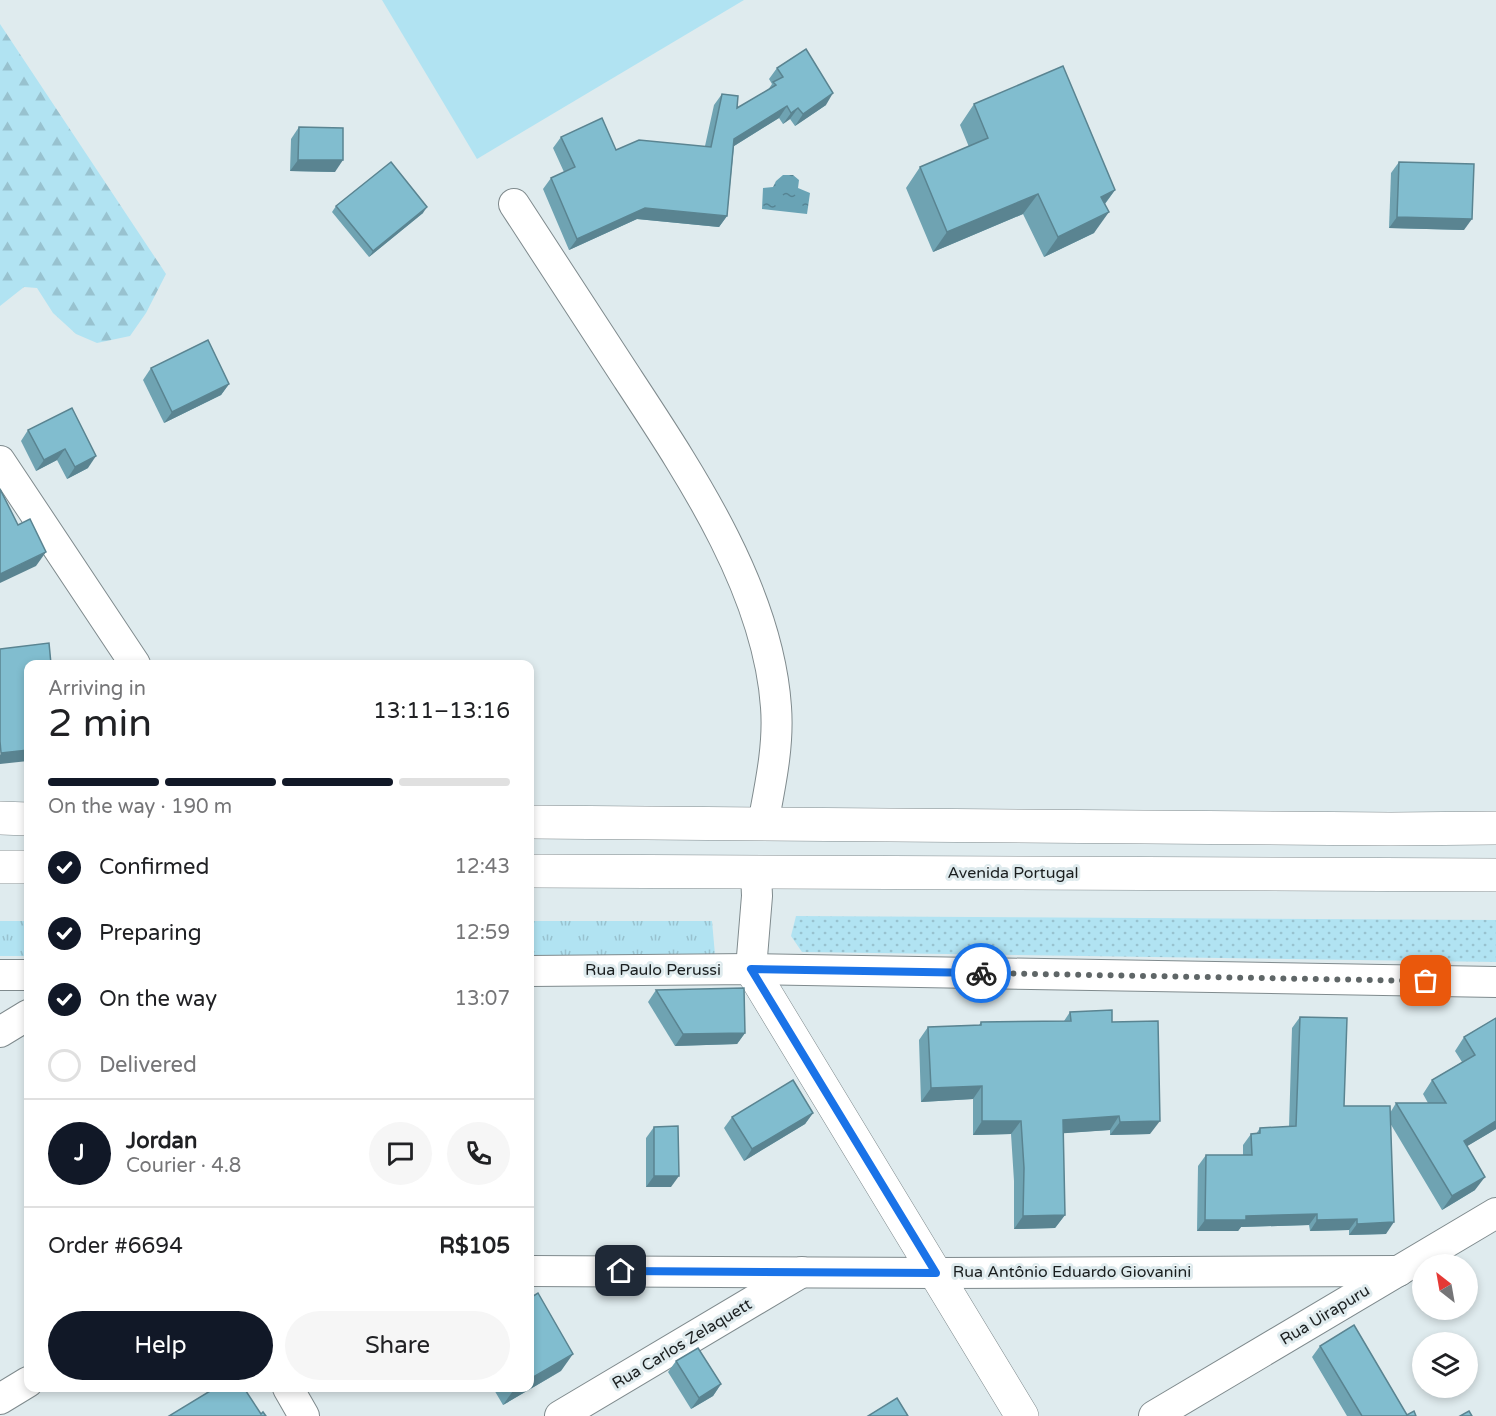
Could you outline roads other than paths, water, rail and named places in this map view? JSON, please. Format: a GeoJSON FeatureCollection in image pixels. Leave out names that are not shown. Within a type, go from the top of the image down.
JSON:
{"type":"FeatureCollection","features":[{"type":"Feature","properties":{"kind":"main road"},"geometry":{"type":"LineString","coordinates":[[0,818],[24,819]]}},
{"type":"Feature","properties":{"kind":"main road"},"geometry":{"type":"LineString","coordinates":[[534,822],[1496,828]]}},
{"type":"Feature","properties":{"kind":"main road"},"geometry":{"type":"LineString","coordinates":[[1280,874],[1281,828]]}},
{"type":"Feature","properties":{"kind":"main road"},"geometry":{"type":"LineString","coordinates":[[1389,874],[1391,829]]}},
{"type":"Feature","properties":{"kind":"main road"},"geometry":{"type":"LineString","coordinates":[[0,867],[24,867]]}},
{"type":"Feature","properties":{"kind":"main road","name":"Avenida Portugal"},"geometry":{"type":"LineString","coordinates":[[534,871],[1496,875]]}},
{"type":"Feature","properties":{"kind":"main road"},"geometry":{"type":"LineString","coordinates":[[751,969],[1022,1416]]}},
{"type":"Feature","properties":{"kind":"street"},"geometry":{"type":"LineString","coordinates":[[514,204],[668,441],[729,546],[760,623],[764,634],[776,707],[774,763],[763,824]]}},
{"type":"Feature","properties":{"kind":"street"},"geometry":{"type":"LineString","coordinates":[[0,461],[132,660]]}},
{"type":"Feature","properties":{"kind":"street"},"geometry":{"type":"LineString","coordinates":[[751,969],[757,896],[756,872]]}},
{"type":"Feature","properties":{"kind":"street","name":"Rua Paulo Perussi"},"geometry":{"type":"LineString","coordinates":[[534,971],[751,969],[1496,982]]}},
{"type":"Feature","properties":{"kind":"street"},"geometry":{"type":"LineString","coordinates":[[0,975],[24,975]]}},
{"type":"Feature","properties":{"kind":"street"},"geometry":{"type":"LineString","coordinates":[[0,1032],[24,1017]]}},
{"type":"Feature","properties":{"kind":"street","name":"Rua Uirapuru"},"geometry":{"type":"LineString","coordinates":[[1154,1416],[1496,1213]]}},
{"type":"Feature","properties":{"kind":"street","name":"Rua Antônio Eduardo Giovanini"},"geometry":{"type":"LineString","coordinates":[[534,1271],[936,1273],[1399,1271]]}},
{"type":"Feature","properties":{"kind":"street","name":"Rua Carlos Zelaquett"},"geometry":{"type":"LineString","coordinates":[[560,1416],[804,1271]]}},
{"type":"Feature","properties":{"kind":"street"},"geometry":{"type":"LineString","coordinates":[[0,1399],[24,1384]]}},
{"type":"Feature","properties":{"kind":"street"},"geometry":{"type":"LineString","coordinates":[[290,1392],[304,1416]]}},
{"type":"Feature","properties":{"kind":"water"},"geometry":{"type":"Polygon","coordinates":[[[783,175],[793,175],[799,180],[798,188],[810,193],[807,214],[762,209],[763,188],[773,187],[783,175]]]}}]}
